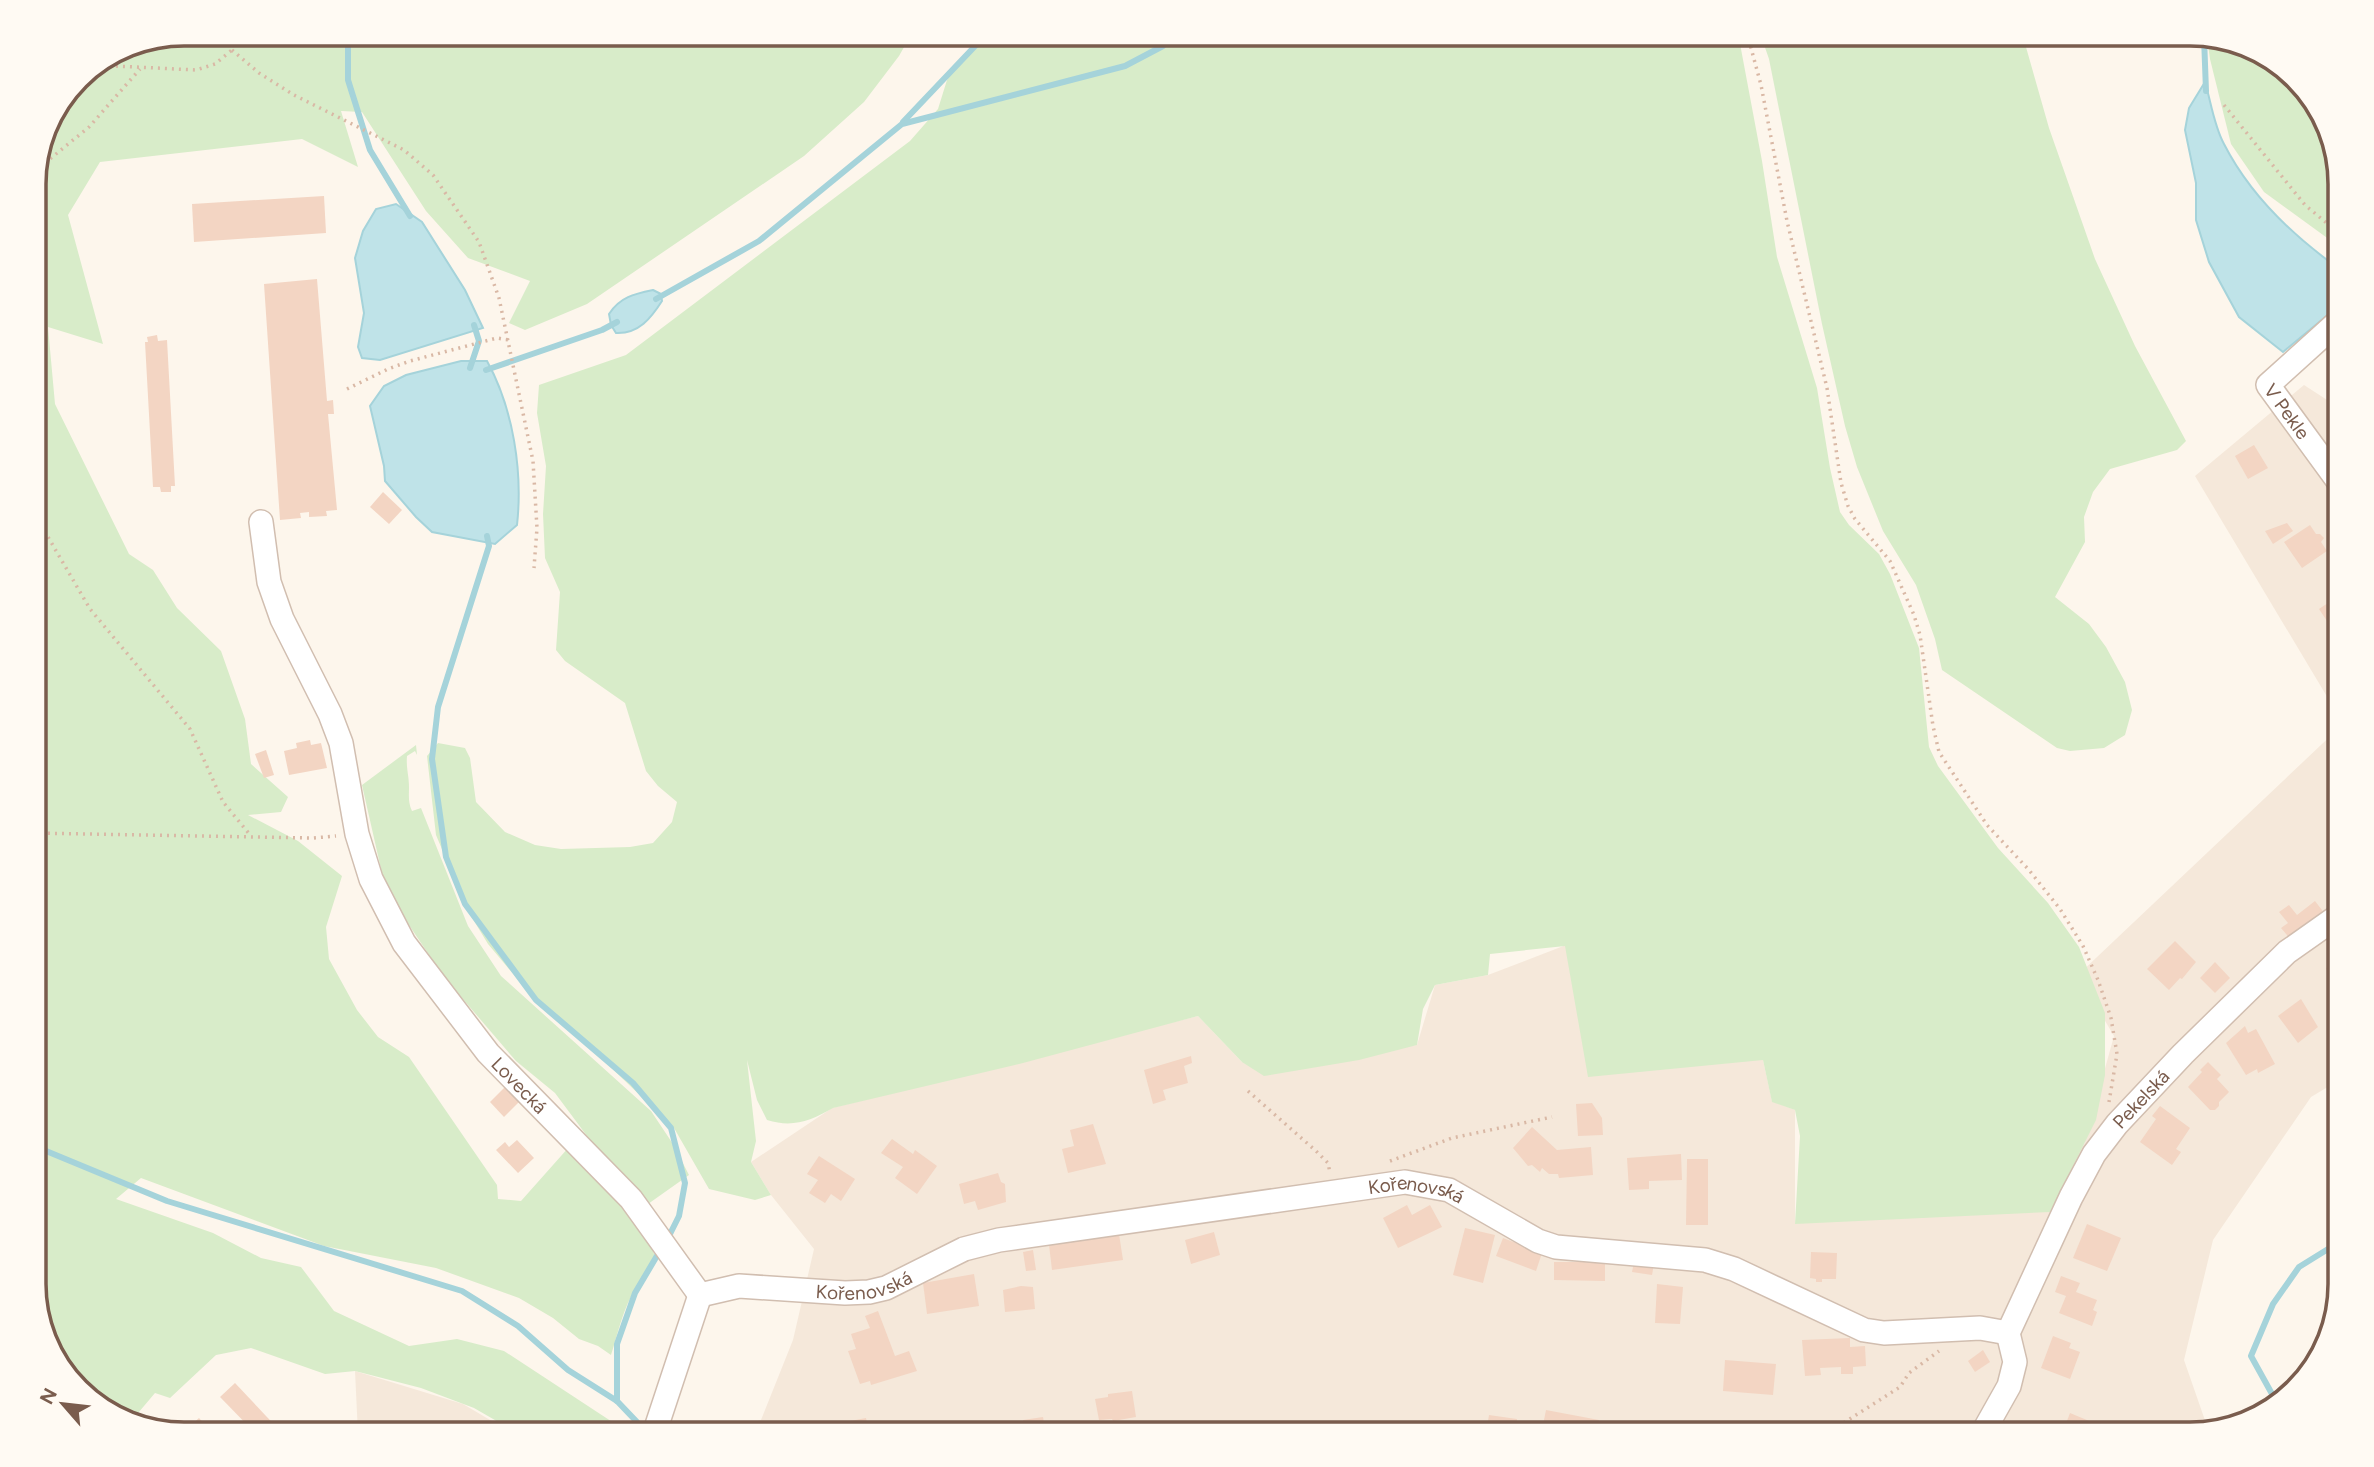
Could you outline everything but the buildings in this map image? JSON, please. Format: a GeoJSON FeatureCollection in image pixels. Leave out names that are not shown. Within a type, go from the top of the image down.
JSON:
{"type":"FeatureCollection","features":[{"type":"Feature","properties":{"kind":"street","name":"V Pekle"},"geometry":{"type":"LineString","coordinates":[[2328,330],[2268,385],[2328,467]]}},
{"type":"Feature","properties":{"kind":"street","name":"Lovecká"},"geometry":{"type":"LineString","coordinates":[[261,522],[269,582],[282,619],[330,714],[341,743],[357,834],[371,880],[404,943],[488,1052],[631,1199],[700,1295]]}},
{"type":"Feature","properties":{"kind":"street","name":"Pekelská"},"geometry":{"type":"LineString","coordinates":[[2008,1333],[2076,1186],[2094,1154],[2117,1124],[2183,1054],[2287,952],[2328,923]]}},
{"type":"Feature","properties":{"kind":"street","name":"Kořenovská"},"geometry":{"type":"LineString","coordinates":[[700,1295],[739,1286],[845,1293],[869,1292],[886,1288],[964,1249],[999,1240],[1405,1182],[1449,1190],[1538,1241],[1556,1247],[1705,1260],[1734,1269],[1864,1330],[1884,1334],[1979,1328],[2008,1333]]}},
{"type":"Feature","properties":{"kind":"street"},"geometry":{"type":"LineString","coordinates":[[658,1422],[700,1295]]}},
{"type":"Feature","properties":{"kind":"street"},"geometry":{"type":"LineString","coordinates":[[1989,1422],[2009,1386],[2015,1362],[2008,1333]]}},
{"type":"Feature","properties":{"kind":"path"},"geometry":{"type":"LineString","coordinates":[[111,66],[196,70],[215,64],[232,50],[232,46]]}},
{"type":"Feature","properties":{"kind":"path"},"geometry":{"type":"LineString","coordinates":[[1750,46],[1761,85],[1787,221],[1827,388],[1841,483],[1848,506],[1855,519],[1890,561],[1914,615],[1920,635],[1939,752],[1987,825],[2029,870],[2060,909],[2083,946],[2098,980],[2111,1018],[2117,1054],[2108,1104]]}},
{"type":"Feature","properties":{"kind":"path"},"geometry":{"type":"LineString","coordinates":[[232,50],[259,73],[294,95],[404,150],[433,175],[479,242],[499,298],[533,461],[537,528],[534,568]]}},
{"type":"Feature","properties":{"kind":"path"},"geometry":{"type":"LineString","coordinates":[[48,161],[89,128],[140,69]]}},
{"type":"Feature","properties":{"kind":"path"},"geometry":{"type":"LineString","coordinates":[[2224,106],[2305,205],[2328,224]]}},
{"type":"Feature","properties":{"kind":"path"},"geometry":{"type":"LineString","coordinates":[[347,389],[410,361],[497,338],[509,340]]}},
{"type":"Feature","properties":{"kind":"path"},"geometry":{"type":"LineString","coordinates":[[46,534],[90,609],[190,729],[223,802],[251,836]]}},
{"type":"Feature","properties":{"kind":"path"},"geometry":{"type":"LineString","coordinates":[[46,833],[313,838],[357,834]]}},
{"type":"Feature","properties":{"kind":"path"},"geometry":{"type":"LineString","coordinates":[[1248,1090],[1328,1163],[1333,1192]]}},
{"type":"Feature","properties":{"kind":"path"},"geometry":{"type":"LineString","coordinates":[[1383,1164],[1452,1138],[1552,1117]]}},
{"type":"Feature","properties":{"kind":"path"},"geometry":{"type":"LineString","coordinates":[[1845,1422],[1900,1387],[1909,1373],[1923,1361],[1946,1348]]}},
{"type":"Feature","properties":{"kind":"shaded area"},"geometry":{"type":"Polygon","coordinates":[[[2304,385],[2328,401],[2328,698],[2195,476],[2304,385]]]}},
{"type":"Feature","properties":{"kind":"shaded area"},"geometry":{"type":"Polygon","coordinates":[[[2328,738],[2328,1087],[2311,1097],[2213,1240],[2184,1360],[2205,1420],[755,1422],[761,1420],[793,1340],[814,1249],[771,1195],[751,1162],[832,1108],[1198,1016],[1242,1062],[1417,1045],[1435,985],[1488,975],[1566,945],[1763,1060],[1772,1101],[1795,1110],[1795,1224],[2084,1144],[2114,1036],[2078,975],[2328,738]]]}},
{"type":"Feature","properties":{"kind":"shaded area"},"geometry":{"type":"Polygon","coordinates":[[[355,1371],[463,1404],[494,1422],[357,1422],[355,1371]]]}},
{"type":"Feature","properties":{"kind":"green space"},"geometry":{"type":"Polygon","coordinates":[[[174,46],[905,46],[864,102],[804,156],[587,304],[525,330],[509,323],[530,281],[468,258],[426,211],[362,112],[341,111],[358,167],[302,139],[100,162],[68,215],[103,344],[48,327],[55,404],[129,554],[153,570],[177,608],[221,651],[245,719],[251,764],[288,797],[281,812],[248,815],[298,841],[342,876],[326,927],[329,959],[357,1010],[378,1037],[409,1057],[497,1185],[498,1199],[521,1201],[569,1147],[605,1185],[646,1237],[655,1262],[628,1304],[611,1355],[598,1346],[579,1339],[553,1318],[519,1298],[436,1268],[324,1246],[141,1178],[116,1199],[213,1233],[261,1258],[301,1267],[334,1311],[409,1346],[457,1339],[504,1351],[612,1422],[498,1422],[474,1408],[421,1388],[355,1371],[325,1374],[251,1348],[216,1355],[170,1398],[155,1393],[138,1414],[99,1393],[98,1369],[76,1369],[60,1345],[48,1311],[46,1293],[46,174],[50,147],[60,122],[80,92],[114,64],[147,50],[174,46]]]}},
{"type":"Feature","properties":{"kind":"green space"},"geometry":{"type":"Polygon","coordinates":[[[973,46],[1740,46],[1777,257],[1817,388],[1840,512],[1849,525],[1879,554],[1890,574],[1919,648],[1929,747],[1938,766],[1998,848],[2048,903],[2079,947],[2105,1013],[2105,1075],[2096,1120],[2050,1212],[1795,1224],[1800,1136],[1795,1110],[1772,1102],[1763,1060],[1588,1077],[1565,946],[1490,954],[1488,975],[1435,985],[1423,1009],[1417,1045],[1359,1060],[1264,1076],[1242,1062],[1198,1016],[1023,1063],[833,1108],[809,1120],[785,1123],[767,1120],[757,1100],[747,1060],[756,1141],[751,1162],[771,1195],[755,1200],[709,1189],[674,1128],[598,1055],[536,1001],[488,944],[468,911],[436,835],[427,756],[438,743],[465,748],[470,758],[476,802],[505,832],[535,845],[561,849],[630,847],[653,843],[672,822],[677,802],[658,786],[646,771],[625,703],[565,661],[556,650],[560,592],[545,558],[543,514],[546,466],[537,413],[539,385],[626,355],[910,141],[938,109],[947,80],[973,46]]]}},
{"type":"Feature","properties":{"kind":"green space"},"geometry":{"type":"Polygon","coordinates":[[[1764,46],[2026,46],[2049,128],[2095,259],[2135,346],[2186,441],[2177,450],[2110,469],[2093,492],[2084,517],[2085,542],[2055,597],[2089,624],[2106,647],[2125,682],[2132,710],[2125,735],[2104,748],[2070,751],[2057,748],[1942,670],[1935,639],[1916,585],[1883,531],[1857,467],[1845,426],[1764,46]]]}},
{"type":"Feature","properties":{"kind":"green space"},"geometry":{"type":"Polygon","coordinates":[[[2208,47],[2227,50],[2260,64],[2282,80],[2305,107],[2314,122],[2326,156],[2328,239],[2264,192],[2231,144],[2208,47]]]}},
{"type":"Feature","properties":{"kind":"green space"},"geometry":{"type":"Polygon","coordinates":[[[416,745],[417,755],[415,751],[407,756],[410,805],[412,811],[421,808],[468,926],[501,976],[651,1111],[689,1175],[648,1204],[590,1140],[555,1093],[516,1061],[444,977],[386,891],[362,785],[416,745]]]}},
{"type":"Feature","properties":{"kind":"water"},"geometry":{"type":"Polygon","coordinates":[[[2205,82],[2221,137],[2247,181],[2290,229],[2328,260],[2328,315],[2283,352],[2239,317],[2209,262],[2196,220],[2196,183],[2185,130],[2189,108],[2205,82]]]}},
{"type":"Feature","properties":{"kind":"water"},"geometry":{"type":"Polygon","coordinates":[[[396,204],[422,222],[465,290],[483,328],[380,360],[362,358],[358,347],[364,313],[355,258],[363,231],[376,209],[396,204]]]}},
{"type":"Feature","properties":{"kind":"water"},"geometry":{"type":"Polygon","coordinates":[[[653,290],[661,294],[662,301],[649,319],[631,331],[616,333],[609,314],[613,308],[628,297],[653,290]]]}},
{"type":"Feature","properties":{"kind":"water"},"geometry":{"type":"Polygon","coordinates":[[[461,361],[487,361],[504,399],[514,440],[519,483],[517,525],[495,544],[432,532],[416,517],[385,481],[370,406],[384,386],[406,375],[461,361]]]}},
{"type":"Feature","properties":{"kind":"waterway"},"geometry":{"type":"LineString","coordinates":[[348,46],[348,80],[370,150],[410,216]]}},
{"type":"Feature","properties":{"kind":"waterway"},"geometry":{"type":"LineString","coordinates":[[903,122],[975,46]]}},
{"type":"Feature","properties":{"kind":"waterway"},"geometry":{"type":"LineString","coordinates":[[656,299],[759,241],[902,124],[1125,66],[1163,46]]}},
{"type":"Feature","properties":{"kind":"waterway"},"geometry":{"type":"LineString","coordinates":[[2204,47],[2206,91]]}},
{"type":"Feature","properties":{"kind":"waterway"},"geometry":{"type":"LineString","coordinates":[[486,370],[602,330],[617,322]]}},
{"type":"Feature","properties":{"kind":"waterway"},"geometry":{"type":"LineString","coordinates":[[470,368],[479,341],[474,325]]}},
{"type":"Feature","properties":{"kind":"waterway"},"geometry":{"type":"LineString","coordinates":[[487,536],[489,546],[438,707],[432,759],[446,857],[465,904],[536,1000],[633,1083],[671,1128],[685,1183],[679,1216],[670,1234]]}},
{"type":"Feature","properties":{"kind":"waterway"},"geometry":{"type":"LineString","coordinates":[[46,1151],[167,1201],[462,1291],[518,1326],[568,1370],[617,1401],[637,1422]]}},
{"type":"Feature","properties":{"kind":"waterway"},"geometry":{"type":"LineString","coordinates":[[617,1401],[617,1344],[635,1293],[661,1249]]}},
{"type":"Feature","properties":{"kind":"waterway"},"geometry":{"type":"LineString","coordinates":[[2272,1395],[2251,1356],[2273,1304],[2299,1267],[2328,1249]]}}]}
